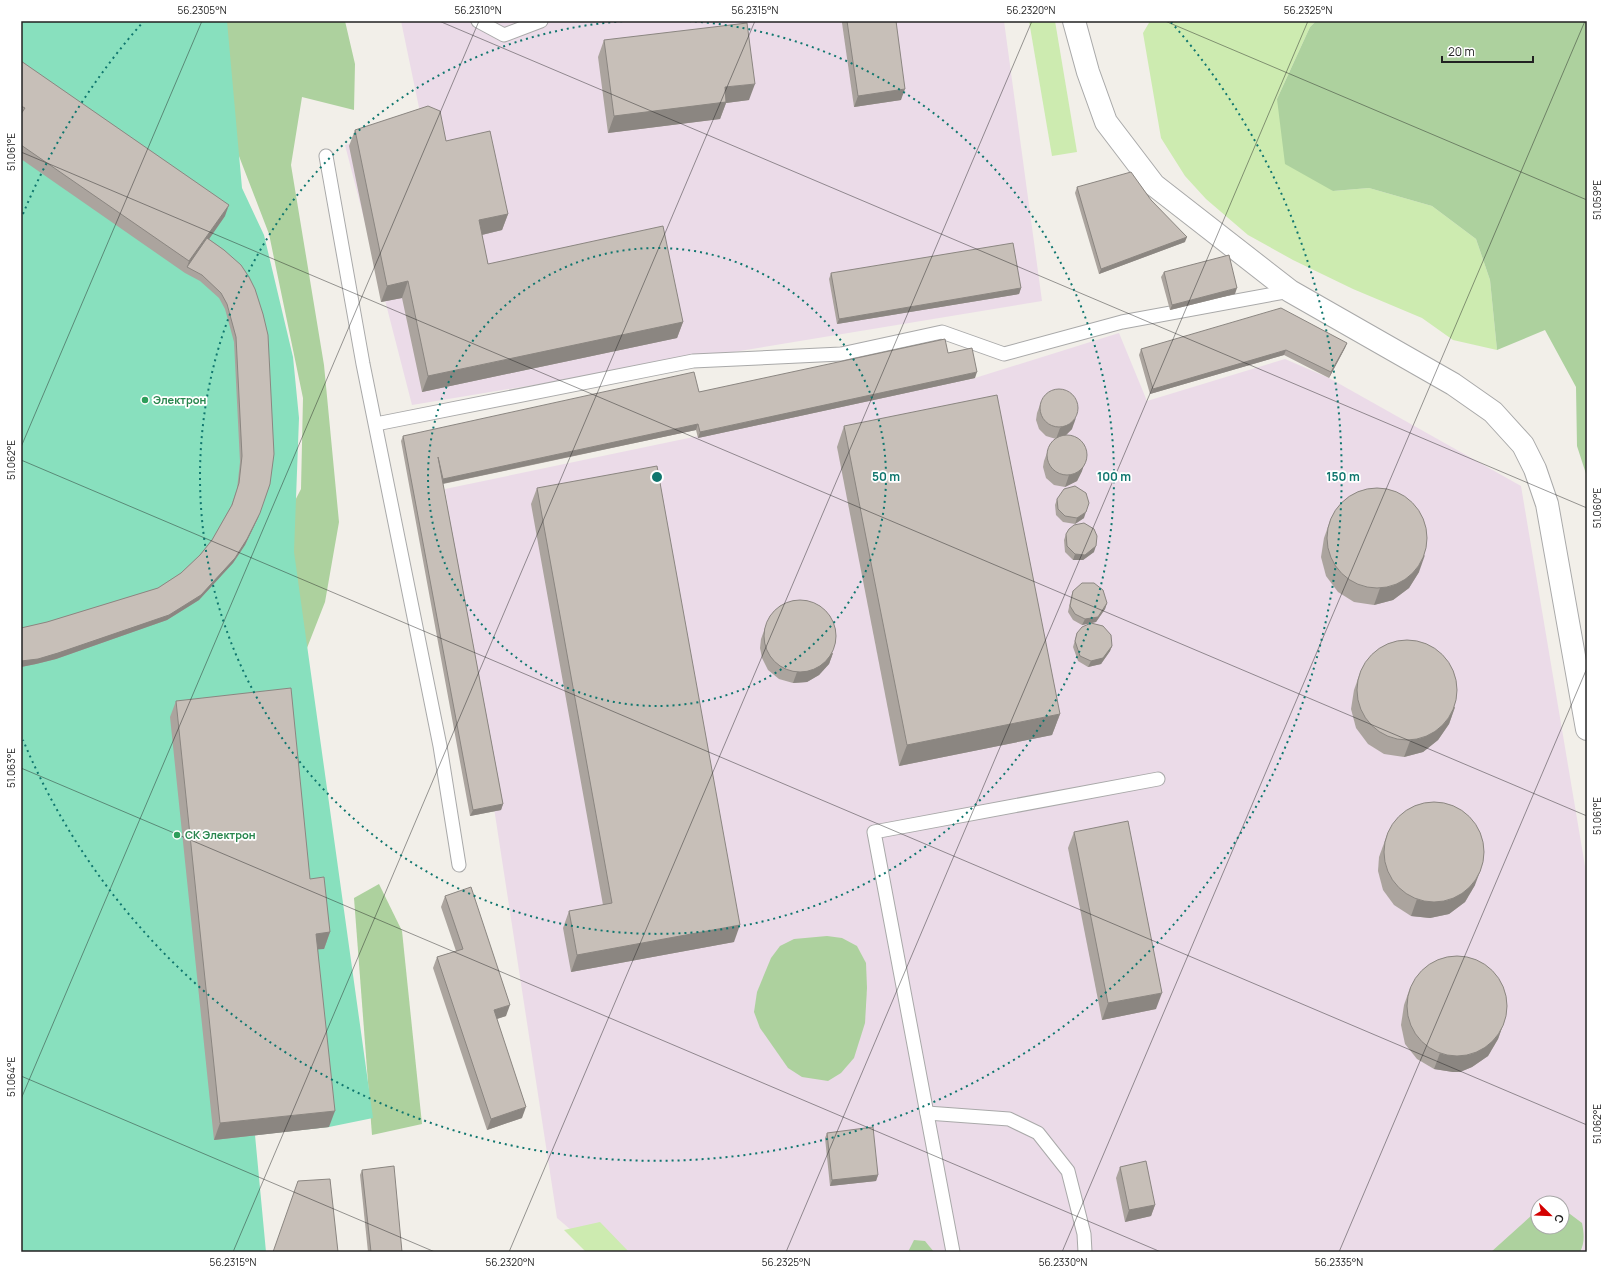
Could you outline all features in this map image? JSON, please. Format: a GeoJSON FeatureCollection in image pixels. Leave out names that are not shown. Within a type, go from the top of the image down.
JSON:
{"type":"FeatureCollection","features":[{"type":"Feature","properties":{"kind":"street"},"geometry":{"type":"LineString","coordinates":[[1074,21],[1088,72],[1106,122],[1154,185],[1290,291],[1454,384],[1493,412],[1523,445],[1535,469],[1547,504],[1587,728]]}},
{"type":"Feature","properties":{"kind":"lane"},"geometry":{"type":"LineString","coordinates":[[478,21],[504,35],[541,21]]}},
{"type":"Feature","properties":{"kind":"lane"},"geometry":{"type":"LineString","coordinates":[[326,156],[363,364],[440,746],[459,865]]}},
{"type":"Feature","properties":{"kind":"lane"},"geometry":{"type":"LineString","coordinates":[[376,424],[693,361],[841,354],[942,332],[1004,354],[1122,322],[1290,291]]}},
{"type":"Feature","properties":{"kind":"lane"},"geometry":{"type":"LineString","coordinates":[[953,1252],[874,832],[1158,779]]}},
{"type":"Feature","properties":{"kind":"lane"},"geometry":{"type":"LineString","coordinates":[[927,1113],[1009,1119],[1038,1134],[1068,1171],[1084,1234],[1085,1252]]}},
{"type":"Feature","properties":{"kind":"shaded area"},"geometry":{"type":"Polygon","coordinates":[[[401,21],[1004,21],[1042,301],[412,405],[345,145],[422,122],[401,21]]]}},
{"type":"Feature","properties":{"kind":"shaded area"},"geometry":{"type":"Polygon","coordinates":[[[1119,333],[1147,401],[1285,359],[1329,378],[1521,486],[1587,878],[1587,1252],[597,1252],[557,1218],[445,489],[975,378],[1119,333]]]}},
{"type":"Feature","properties":{"kind":"green space","name":"СК Электрон"},"geometry":{"type":"Polygon","coordinates":[[[21,21],[227,21],[242,188],[264,235],[293,357],[299,418],[294,552],[373,1118],[329,1127],[255,1135],[266,1252],[21,1252],[21,21]]]}},
{"type":"Feature","properties":{"kind":"green space"},"geometry":{"type":"Polygon","coordinates":[[[211,21],[345,21],[355,64],[354,110],[302,97],[291,165],[324,365],[339,522],[325,602],[296,676],[254,580],[301,489],[303,398],[269,234],[217,99],[211,21]]]}},
{"type":"Feature","properties":{"kind":"green space"},"geometry":{"type":"Polygon","coordinates":[[[1029,21],[1055,21],[1077,152],[1052,156],[1029,21]]]}},
{"type":"Feature","properties":{"kind":"green space"},"geometry":{"type":"Polygon","coordinates":[[[1150,21],[1316,21],[1310,27],[1277,99],[1333,191],[1369,188],[1432,206],[1476,239],[1490,280],[1497,350],[1453,340],[1422,318],[1353,289],[1293,260],[1248,235],[1206,199],[1185,176],[1161,138],[1143,33],[1150,21]]]}},
{"type":"Feature","properties":{"kind":"green space"},"geometry":{"type":"Polygon","coordinates":[[[1316,21],[1587,21],[1587,477],[1577,446],[1576,387],[1545,330],[1497,350],[1490,280],[1476,239],[1432,206],[1369,188],[1333,191],[1285,164],[1277,99],[1310,27],[1316,21]]]}},
{"type":"Feature","properties":{"kind":"green space"},"geometry":{"type":"Polygon","coordinates":[[[379,884],[402,931],[422,1124],[372,1135],[354,898],[379,884]]]}},
{"type":"Feature","properties":{"kind":"green space"},"geometry":{"type":"Polygon","coordinates":[[[827,936],[842,938],[857,946],[866,963],[867,988],[865,1023],[854,1058],[841,1073],[828,1081],[802,1077],[788,1068],[760,1028],[754,1012],[757,992],[771,958],[780,946],[794,939],[827,936]]]}},
{"type":"Feature","properties":{"kind":"green space"},"geometry":{"type":"Polygon","coordinates":[[[1570,1214],[1582,1223],[1584,1238],[1580,1252],[1491,1252],[1530,1217],[1530,1235],[1570,1235],[1570,1214]]]}},
{"type":"Feature","properties":{"kind":"green space"},"geometry":{"type":"Polygon","coordinates":[[[600,1222],[629,1252],[586,1252],[564,1230],[600,1222]]]}},
{"type":"Feature","properties":{"kind":"green space"},"geometry":{"type":"Polygon","coordinates":[[[914,1240],[925,1241],[934,1252],[908,1252],[914,1240]]]}},
{"type":"Feature","properties":{"kind":"building"},"geometry":{"type":"Polygon","coordinates":[[[847,21],[896,21],[905,89],[858,96],[847,21]]]}},
{"type":"Feature","properties":{"kind":"building"},"geometry":{"type":"Polygon","coordinates":[[[747,23],[755,84],[725,87],[726,102],[614,116],[604,40],[747,23]]]}},
{"type":"Feature","properties":{"kind":"building"},"geometry":{"type":"Polygon","coordinates":[[[21,61],[229,205],[189,261],[21,145],[21,114],[25,108],[21,106],[21,61]]]}},
{"type":"Feature","properties":{"kind":"building"},"geometry":{"type":"Polygon","coordinates":[[[428,106],[440,111],[446,141],[490,131],[508,214],[479,220],[488,264],[663,226],[683,322],[428,376],[408,281],[387,286],[355,130],[428,106]]]}},
{"type":"Feature","properties":{"kind":"building"},"geometry":{"type":"Polygon","coordinates":[[[1131,172],[1151,200],[1187,237],[1101,269],[1077,187],[1131,172]]]}},
{"type":"Feature","properties":{"kind":"building"},"geometry":{"type":"Polygon","coordinates":[[[207,238],[241,265],[249,277],[255,289],[268,335],[274,454],[270,484],[260,513],[247,539],[235,558],[201,595],[169,615],[58,653],[38,659],[21,661],[21,628],[47,622],[158,588],[181,573],[200,555],[212,540],[232,505],[239,483],[242,456],[236,337],[227,304],[221,293],[202,275],[187,267],[207,238]]]}},
{"type":"Feature","properties":{"kind":"building"},"geometry":{"type":"Polygon","coordinates":[[[1013,243],[1021,288],[839,319],[831,273],[1013,243]]]}},
{"type":"Feature","properties":{"kind":"building"},"geometry":{"type":"Polygon","coordinates":[[[1229,255],[1237,288],[1172,305],[1164,272],[1229,255]]]}},
{"type":"Feature","properties":{"kind":"building"},"geometry":{"type":"Polygon","coordinates":[[[1281,308],[1347,343],[1331,372],[1286,350],[1153,389],[1141,349],[1281,308]]]}},
{"type":"Feature","properties":{"kind":"building"},"geometry":{"type":"Polygon","coordinates":[[[945,339],[948,353],[972,348],[977,372],[700,432],[698,424],[443,479],[438,457],[503,804],[473,810],[403,436],[694,372],[699,392],[945,339]]]}},
{"type":"Feature","properties":{"kind":"building"},"geometry":{"type":"Polygon","coordinates":[[[1055,389],[1063,389],[1073,394],[1077,401],[1077,415],[1073,422],[1063,427],[1055,427],[1045,422],[1043,419],[1040,412],[1040,404],[1045,394],[1048,392],[1055,389]]]}},
{"type":"Feature","properties":{"kind":"building"},"geometry":{"type":"Polygon","coordinates":[[[997,395],[1060,714],[907,745],[844,426],[997,395]]]}},
{"type":"Feature","properties":{"kind":"building"},"geometry":{"type":"Polygon","coordinates":[[[1067,435],[1075,437],[1081,441],[1085,447],[1087,455],[1085,463],[1081,469],[1075,473],[1067,475],[1059,473],[1053,469],[1049,463],[1047,455],[1049,447],[1053,441],[1059,437],[1067,435]]]}},
{"type":"Feature","properties":{"kind":"building"},"geometry":{"type":"Polygon","coordinates":[[[657,466],[740,925],[577,955],[569,911],[612,903],[537,488],[657,466]]]}},
{"type":"Feature","properties":{"kind":"building"},"geometry":{"type":"Polygon","coordinates":[[[1075,486],[1086,493],[1089,503],[1086,512],[1077,518],[1065,516],[1058,509],[1057,499],[1064,489],[1075,486]]]}},
{"type":"Feature","properties":{"kind":"building"},"geometry":{"type":"Polygon","coordinates":[[[1377,488],[1396,492],[1412,503],[1423,519],[1427,538],[1423,557],[1412,573],[1396,584],[1377,588],[1358,584],[1342,573],[1331,557],[1327,538],[1331,519],[1342,503],[1358,492],[1377,488]]]}},
{"type":"Feature","properties":{"kind":"building"},"geometry":{"type":"Polygon","coordinates":[[[1084,523],[1094,529],[1097,536],[1096,546],[1085,555],[1075,554],[1067,546],[1066,534],[1074,525],[1084,523]]]}},
{"type":"Feature","properties":{"kind":"building"},"geometry":{"type":"Polygon","coordinates":[[[1082,583],[1094,583],[1103,590],[1107,603],[1098,617],[1085,619],[1075,614],[1070,606],[1073,591],[1082,583]]]}},
{"type":"Feature","properties":{"kind":"building"},"geometry":{"type":"Polygon","coordinates":[[[800,600],[820,606],[830,616],[836,636],[830,656],[820,666],[800,672],[780,666],[770,656],[764,636],[770,616],[780,606],[800,600]]]}},
{"type":"Feature","properties":{"kind":"building"},"geometry":{"type":"Polygon","coordinates":[[[1091,623],[1103,626],[1111,635],[1112,646],[1103,658],[1091,661],[1080,656],[1075,641],[1077,633],[1082,627],[1091,623]]]}},
{"type":"Feature","properties":{"kind":"building"},"geometry":{"type":"Polygon","coordinates":[[[1407,640],[1426,644],[1442,655],[1453,671],[1457,690],[1453,709],[1442,725],[1426,736],[1407,740],[1388,736],[1372,725],[1361,709],[1357,690],[1361,671],[1372,655],[1388,644],[1407,640]]]}},
{"type":"Feature","properties":{"kind":"building"},"geometry":{"type":"Polygon","coordinates":[[[291,688],[310,879],[324,877],[330,932],[316,934],[335,1111],[220,1123],[176,701],[291,688]]]}},
{"type":"Feature","properties":{"kind":"building"},"geometry":{"type":"Polygon","coordinates":[[[1434,802],[1453,806],[1469,817],[1480,833],[1484,852],[1480,871],[1469,887],[1453,898],[1434,902],[1415,898],[1399,887],[1388,871],[1384,852],[1388,833],[1399,817],[1415,806],[1434,802]]]}},
{"type":"Feature","properties":{"kind":"building"},"geometry":{"type":"Polygon","coordinates":[[[1128,821],[1162,993],[1108,1003],[1074,832],[1128,821]]]}},
{"type":"Feature","properties":{"kind":"building"},"geometry":{"type":"Polygon","coordinates":[[[471,887],[510,1005],[494,1010],[526,1107],[491,1119],[437,957],[463,949],[445,896],[471,887]]]}},
{"type":"Feature","properties":{"kind":"building"},"geometry":{"type":"Polygon","coordinates":[[[1457,956],[1476,960],[1492,971],[1503,987],[1507,1006],[1503,1025],[1492,1041],[1476,1052],[1457,1056],[1438,1052],[1422,1041],[1411,1025],[1407,1006],[1411,987],[1422,971],[1438,960],[1457,956]]]}},
{"type":"Feature","properties":{"kind":"building"},"geometry":{"type":"Polygon","coordinates":[[[873,1127],[878,1175],[832,1180],[827,1133],[873,1127]]]}},
{"type":"Feature","properties":{"kind":"building"},"geometry":{"type":"Polygon","coordinates":[[[1146,1161],[1155,1205],[1129,1210],[1120,1167],[1146,1161]]]}},
{"type":"Feature","properties":{"kind":"building"},"geometry":{"type":"Polygon","coordinates":[[[394,1166],[402,1252],[371,1252],[362,1170],[394,1166]]]}},
{"type":"Feature","properties":{"kind":"building"},"geometry":{"type":"Polygon","coordinates":[[[330,1179],[338,1252],[273,1252],[298,1181],[330,1179]]]}},
{"type":"Feature","properties":{"kind":"place","name":"Электрон"},"geometry":{"type":"Point","coordinates":[145,400]}},
{"type":"Feature","properties":{"kind":"place","name":"СК Электрон"},"geometry":{"type":"Point","coordinates":[177,835]}}]}
